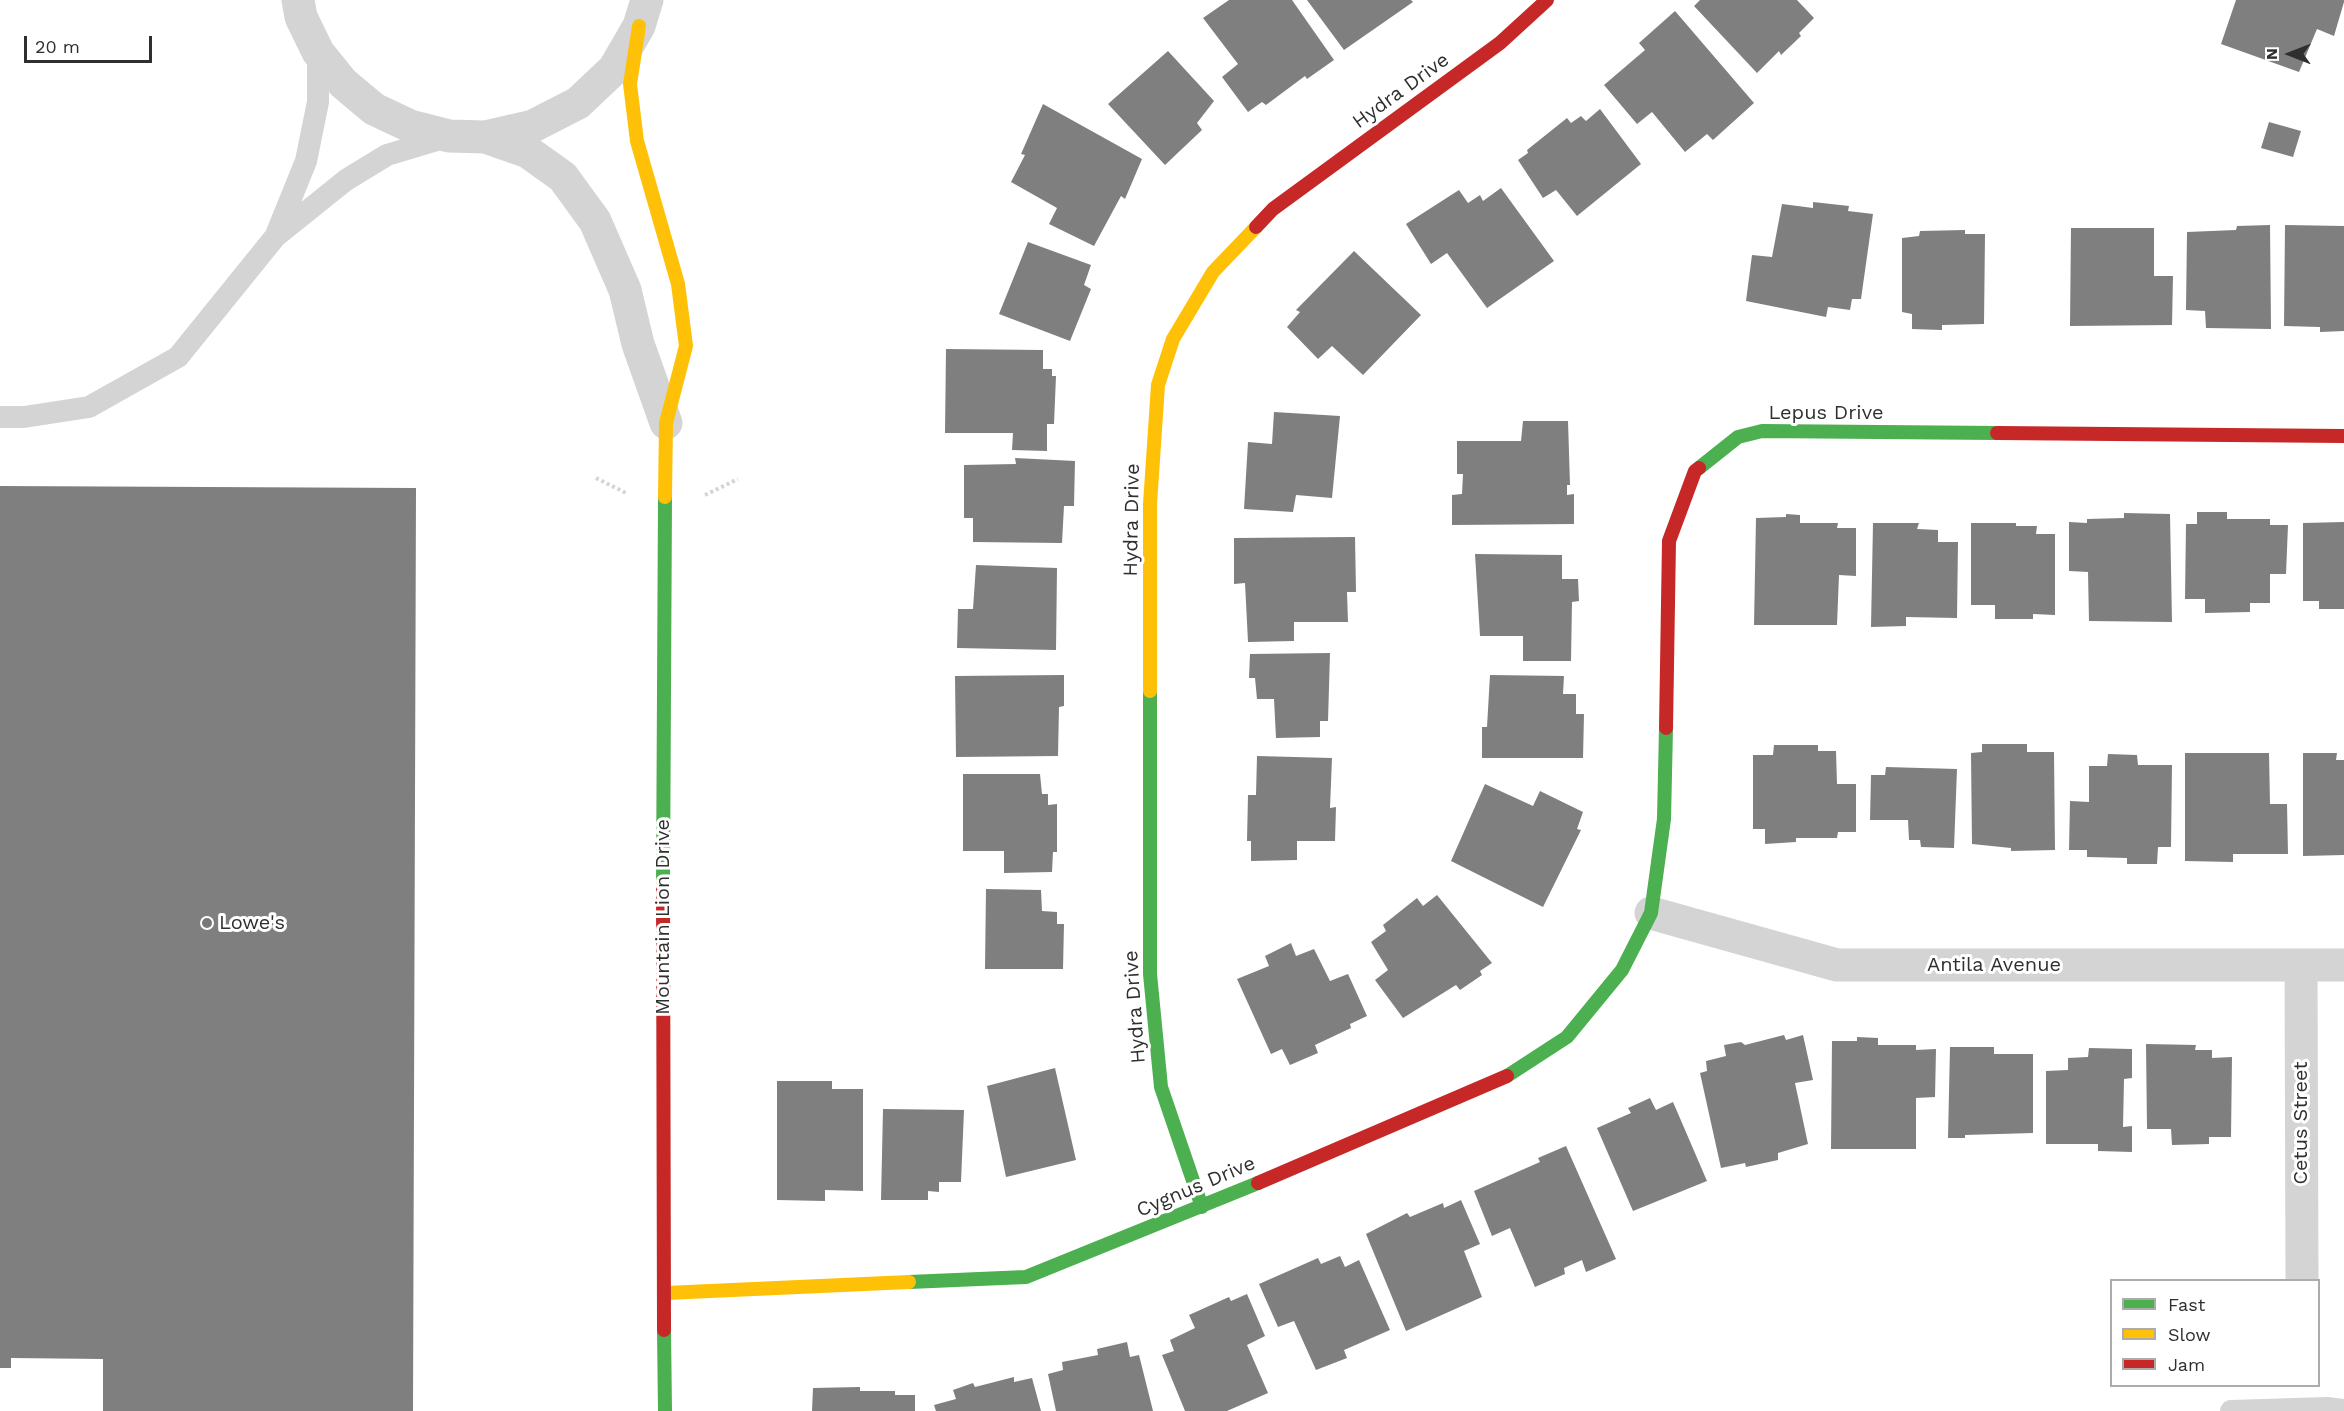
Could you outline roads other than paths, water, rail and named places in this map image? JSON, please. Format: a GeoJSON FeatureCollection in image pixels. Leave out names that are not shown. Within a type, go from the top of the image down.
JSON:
{"type":"FeatureCollection","features":[{"type":"Feature","properties":{"kind":"street"},"geometry":{"type":"LineString","coordinates":[[274,0],[300,8],[318,52],[343,83],[374,109],[410,126],[449,136],[485,137],[533,126],[578,103],[614,69],[643,13]]}},
{"type":"Feature","properties":{"kind":"street","name":"Hydra Drive"},"geometry":{"type":"LineString","coordinates":[[1202,1207],[1161,1087],[1150,974],[1150,504],[1158,385],[1173,339],[1213,272],[1273,209],[1500,43],[1547,0]]}},
{"type":"Feature","properties":{"kind":"street","name":"Mountain Lion Drive"},"geometry":{"type":"LineString","coordinates":[[643,13],[630,84],[637,141],[678,284],[686,346],[666,423],[662,949],[665,1411]]}},
{"type":"Feature","properties":{"kind":"street","name":"Mountain Lion Drive"},"geometry":{"type":"LineString","coordinates":[[485,137],[528,152],[563,177],[595,221],[625,290],[638,344],[666,423]]}},
{"type":"Feature","properties":{"kind":"street","name":"Lepus Drive"},"geometry":{"type":"LineString","coordinates":[[1651,913],[1664,819],[1669,541],[1695,471],[1738,437],[1762,431],[2344,436]]}},
{"type":"Feature","properties":{"kind":"street","name":"Cygnus Drive"},"geometry":{"type":"LineString","coordinates":[[666,1293],[1026,1277],[1202,1207],[1509,1075],[1567,1037],[1622,970],[1651,913]]}},
{"type":"Feature","properties":{"kind":"street","name":"Antila Avenue"},"geometry":{"type":"LineString","coordinates":[[1651,913],[1837,965],[2344,965]]}},
{"type":"Feature","properties":{"kind":"street","name":"Cetus Street"},"geometry":{"type":"LineString","coordinates":[[2301,965],[2302,1279]]}},
{"type":"Feature","properties":{"kind":"lane"},"geometry":{"type":"LineString","coordinates":[[275,237],[306,161],[318,102],[318,52]]}},
{"type":"Feature","properties":{"kind":"lane"},"geometry":{"type":"LineString","coordinates":[[0,417],[24,417],[89,407],[178,357],[275,237],[346,180],[387,155],[449,136]]}},
{"type":"Feature","properties":{"kind":"lane"},"geometry":{"type":"LineString","coordinates":[[2231,1411],[2327,1408],[2344,1410]]}},
{"type":"Feature","properties":{"kind":"place","name":"Lowe's"},"geometry":{"type":"Point","coordinates":[207,923]}}]}
